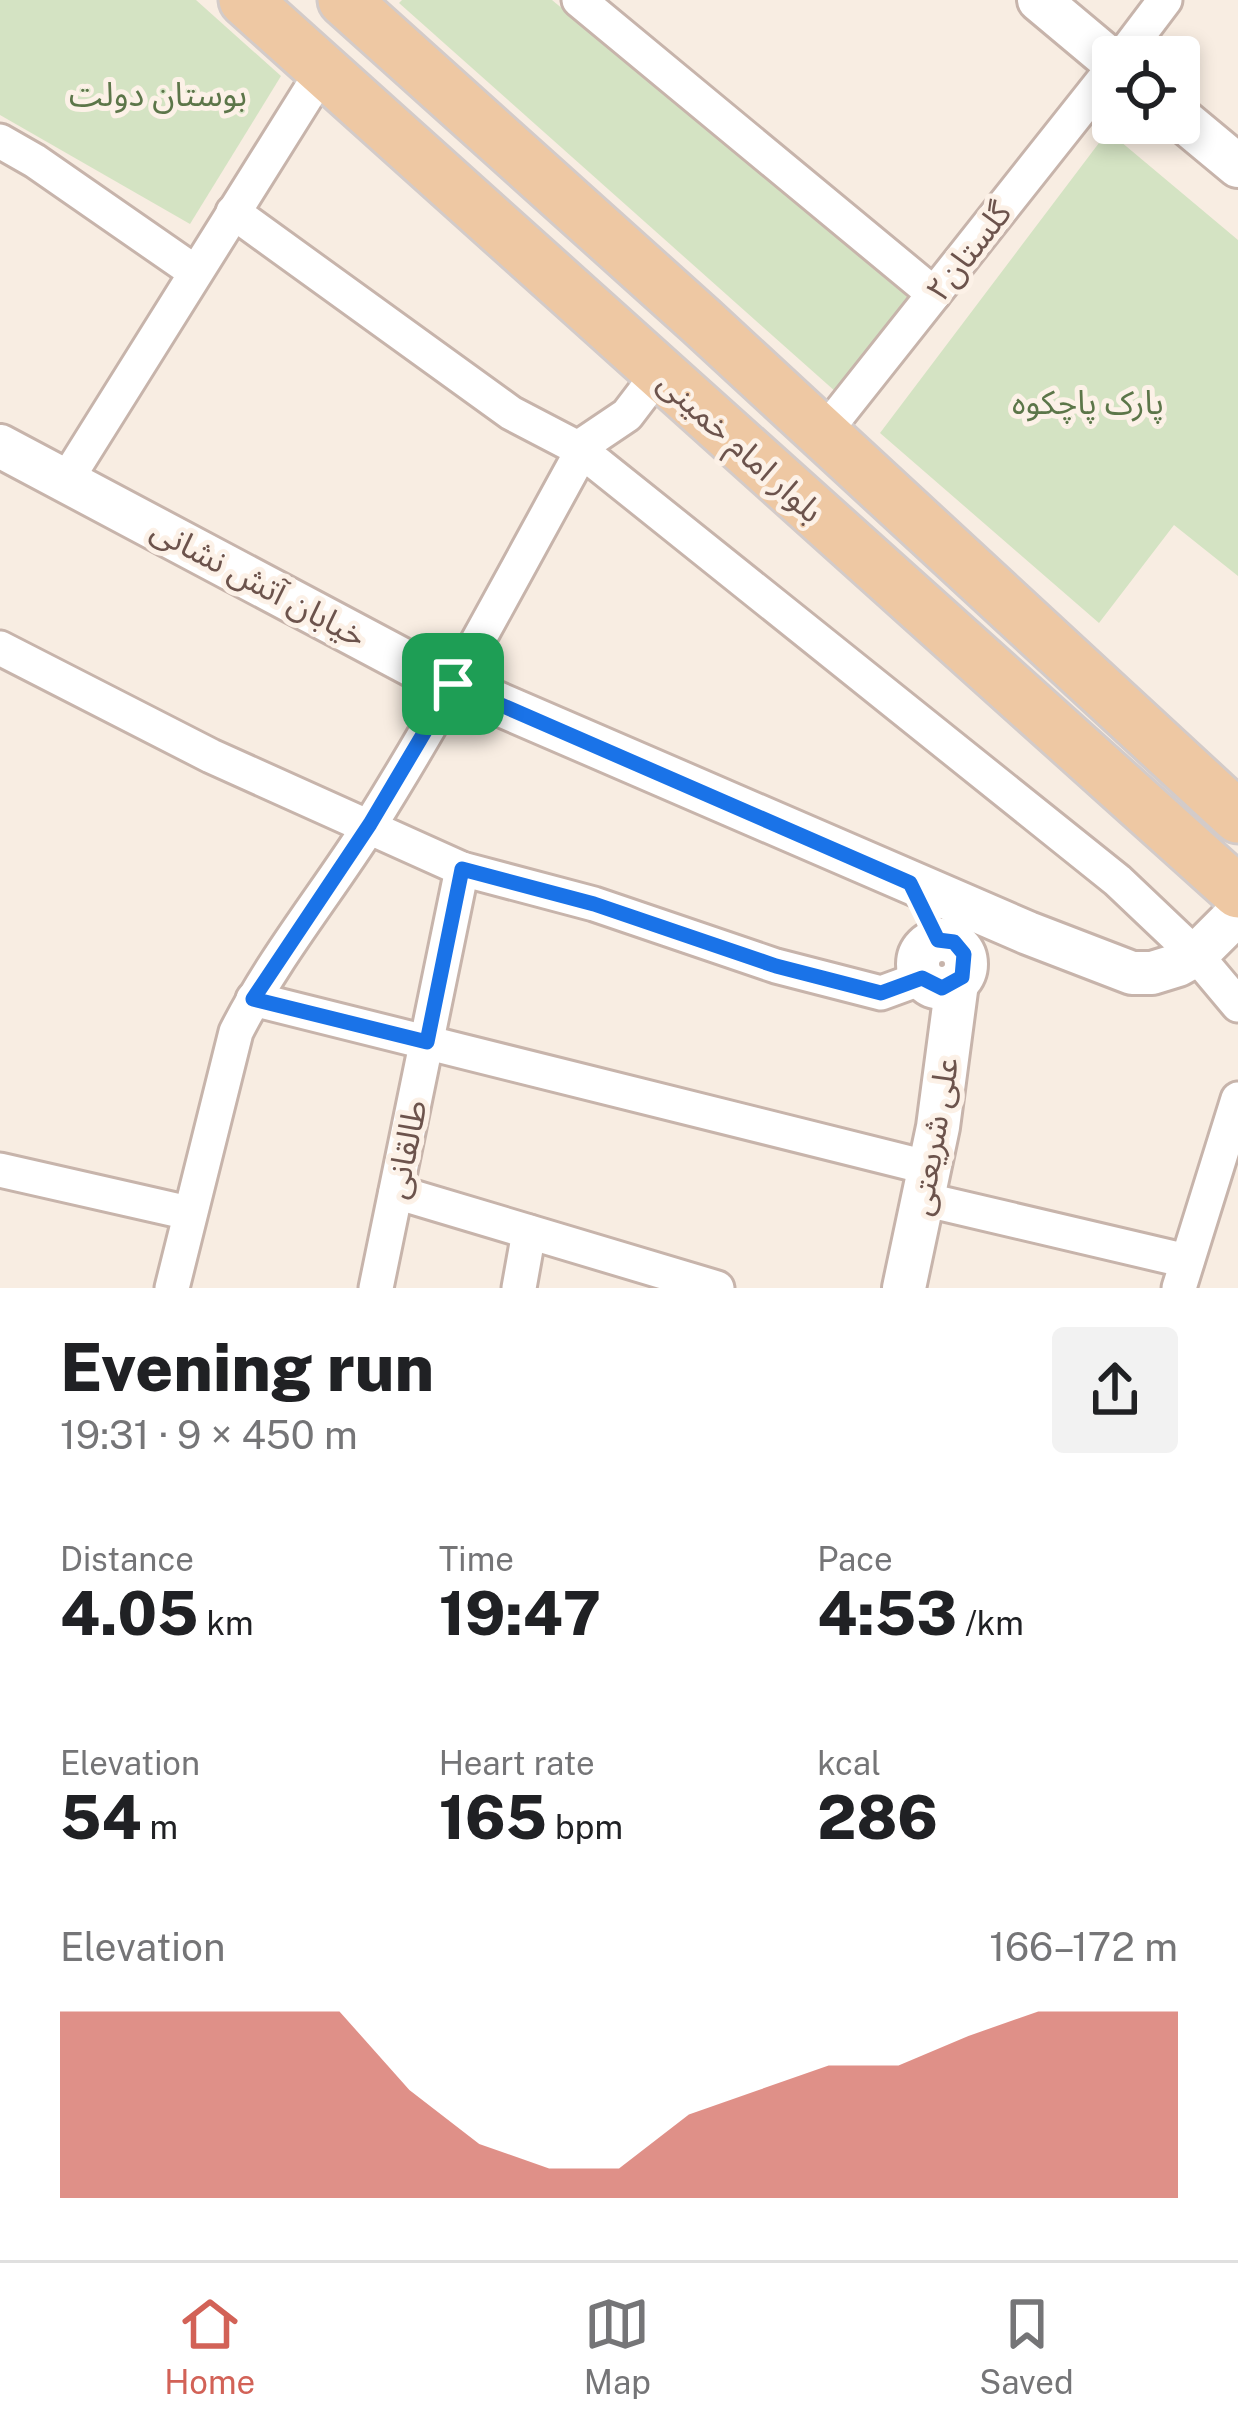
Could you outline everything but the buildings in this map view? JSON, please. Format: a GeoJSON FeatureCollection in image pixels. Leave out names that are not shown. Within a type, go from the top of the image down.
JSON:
{"type":"FeatureCollection","features":[{"type":"Feature","properties":{"kind":"main road","name":"بلوار امام خمینی"},"geometry":{"type":"LineString","coordinates":[[245,0],[1238,892]]}},
{"type":"Feature","properties":{"kind":"main road","name":"بلوار امام خمینی"},"geometry":{"type":"LineString","coordinates":[[344,0],[1238,817]]}},
{"type":"Feature","properties":{"kind":"main road"},"geometry":{"type":"LineString","coordinates":[[415,153],[440,143],[457,102]]}},
{"type":"Feature","properties":{"kind":"main road"},"geometry":{"type":"LineString","coordinates":[[502,232],[515,199],[544,180]]}},
{"type":"Feature","properties":{"kind":"street"},"geometry":{"type":"LineString","coordinates":[[579,0],[934,294]]}},
{"type":"Feature","properties":{"kind":"street"},"geometry":{"type":"LineString","coordinates":[[1040,0],[1092,46]]}},
{"type":"Feature","properties":{"kind":"street"},"geometry":{"type":"LineString","coordinates":[[1138,36],[1165,0]]}},
{"type":"Feature","properties":{"kind":"street"},"geometry":{"type":"LineString","coordinates":[[67,479],[323,70]]}},
{"type":"Feature","properties":{"kind":"street","name":"گلستان۲"},"geometry":{"type":"LineString","coordinates":[[823,434],[1092,92]]}},
{"type":"Feature","properties":{"kind":"street"},"geometry":{"type":"LineString","coordinates":[[1200,134],[1238,166]]}},
{"type":"Feature","properties":{"kind":"street"},"geometry":{"type":"LineString","coordinates":[[0,141],[195,272]]}},
{"type":"Feature","properties":{"kind":"street"},"geometry":{"type":"LineString","coordinates":[[233,212],[511,413],[580,450],[1117,880],[1196,955],[1238,1005]]}},
{"type":"Feature","properties":{"kind":"street"},"geometry":{"type":"LineString","coordinates":[[172,1288],[236,1032],[253,999],[370,824],[453,684],[580,450],[627,415],[659,373]]}},
{"type":"Feature","properties":{"kind":"street","name":"خیابان آتش نشانی"},"geometry":{"type":"LineString","coordinates":[[0,446],[453,684],[910,883],[1132,973],[1152,973],[1196,955],[1238,913]]}},
{"type":"Feature","properties":{"kind":"street"},"geometry":{"type":"LineString","coordinates":[[0,648],[211,756],[462,869],[594,904],[776,966],[881,993],[1028,933]]}},
{"type":"Feature","properties":{"kind":"street","name":"طالقانی"},"geometry":{"type":"LineString","coordinates":[[376,1288],[462,869]]}},
{"type":"Feature","properties":{"kind":"street"},"geometry":{"type":"LineString","coordinates":[[910,883],[945,964]]}},
{"type":"Feature","properties":{"kind":"street","name":"علی شریعتی"},"geometry":{"type":"LineString","coordinates":[[904,1288],[926,1183],[945,964]]}},
{"type":"Feature","properties":{"kind":"street"},"geometry":{"type":"LineString","coordinates":[[253,999],[427,1042],[926,1183],[1183,1274],[1238,1100]]}},
{"type":"Feature","properties":{"kind":"street"},"geometry":{"type":"LineString","coordinates":[[0,1170],[189,1213]]}},
{"type":"Feature","properties":{"kind":"street"},"geometry":{"type":"LineString","coordinates":[[396,1192],[717,1288]]}},
{"type":"Feature","properties":{"kind":"street"},"geometry":{"type":"LineString","coordinates":[[519,1288],[529,1232]]}},
{"type":"Feature","properties":{"kind":"green space","name":"بوستان دولت"},"geometry":{"type":"Polygon","coordinates":[[[0,0],[196,0],[281,76],[190,224],[0,115],[0,0]]]}},
{"type":"Feature","properties":{"kind":"green space"},"geometry":{"type":"Polygon","coordinates":[[[552,0],[910,299],[836,392],[399,3],[552,0]]]}},
{"type":"Feature","properties":{"kind":"green space","name":"پارک پاچکوه"},"geometry":{"type":"Polygon","coordinates":[[[1098,144],[1124,144],[1238,240],[1238,576],[1174,525],[1099,623],[880,433],[1098,144]]]}},
{"type":"Feature","properties":{"kind":"route"},"geometry":{"type":"LineString","coordinates":[[453,684],[910,883],[938,940],[954,942],[964,954],[962,977],[950,987],[934,987],[922,978],[881,993],[776,966],[594,904],[462,869],[427,1042],[253,999],[370,824],[453,684]]}}]}
